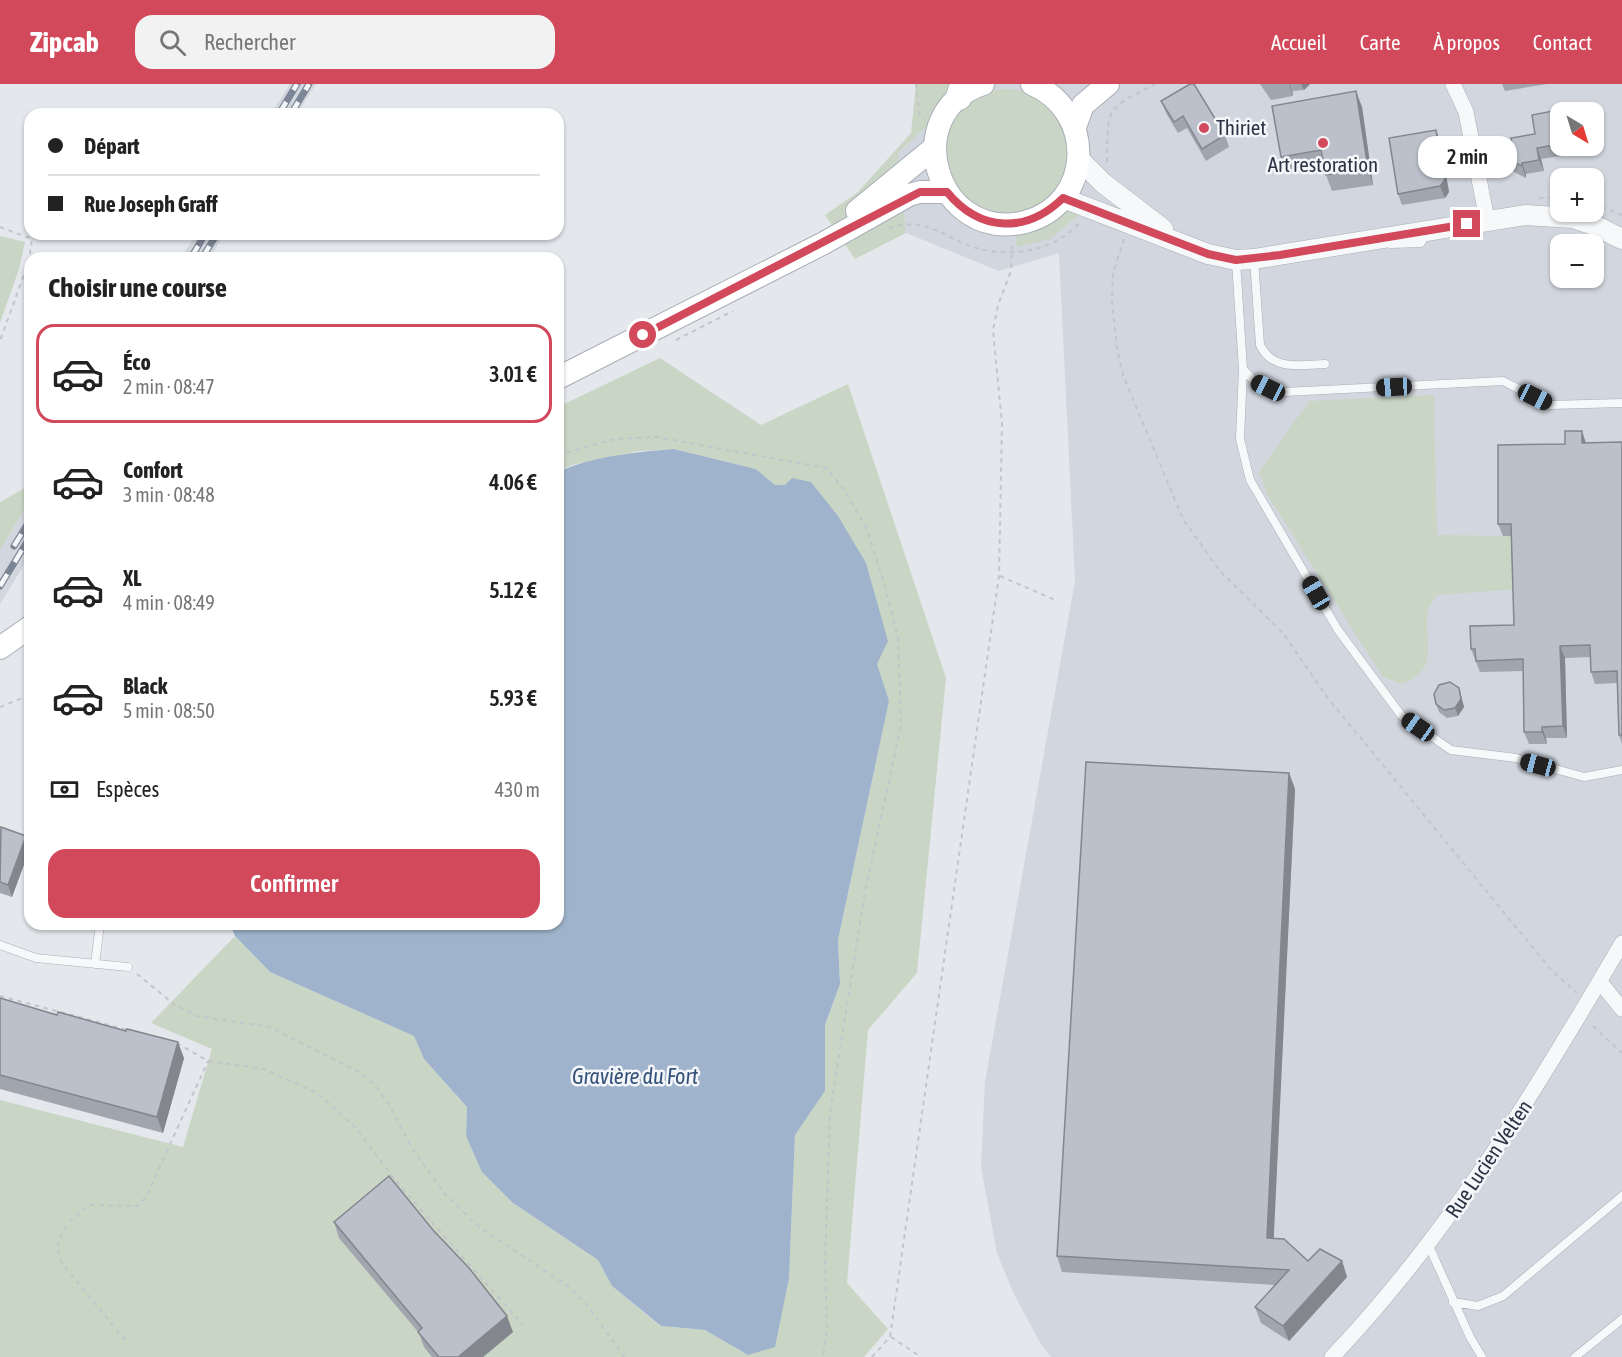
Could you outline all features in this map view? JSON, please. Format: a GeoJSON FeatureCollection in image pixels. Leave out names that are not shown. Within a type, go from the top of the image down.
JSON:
{"type":"FeatureCollection","features":[{"type":"Feature","properties":{"kind":"main road"},"geometry":{"type":"LineString","coordinates":[[983,84],[961,91],[947,111],[936,137],[935,162],[947,192],[968,212],[988,221],[1010,224],[1039,217],[1063,198],[1074,180],[1079,159],[1075,127],[1057,99],[1045,86]]}},
{"type":"Feature","properties":{"kind":"main road"},"geometry":{"type":"LineString","coordinates":[[1075,127],[1083,105],[1108,84]]}},
{"type":"Feature","properties":{"kind":"main road"},"geometry":{"type":"LineString","coordinates":[[771,269],[872,200],[936,137]]}},
{"type":"Feature","properties":{"kind":"main road"},"geometry":{"type":"LineString","coordinates":[[564,375],[909,195],[920,192],[947,192]]}},
{"type":"Feature","properties":{"kind":"main road"},"geometry":{"type":"LineString","coordinates":[[0,648],[24,631]]}},
{"type":"Feature","properties":{"kind":"street"},"geometry":{"type":"LineString","coordinates":[[1453,84],[1466,112],[1487,220]]}},
{"type":"Feature","properties":{"kind":"street"},"geometry":{"type":"LineString","coordinates":[[1079,159],[1103,183],[1180,242]]}},
{"type":"Feature","properties":{"kind":"street"},"geometry":{"type":"LineString","coordinates":[[1063,198],[1208,254],[1245,259],[1525,215],[1574,218],[1622,239]]}},
{"type":"Feature","properties":{"kind":"street","name":"Rue Lucien Velten"},"geometry":{"type":"LineString","coordinates":[[1332,1357],[1428,1244],[1493,1157],[1622,944]]}},
{"type":"Feature","properties":{"kind":"street"},"geometry":{"type":"LineString","coordinates":[[1600,982],[1622,1009]]}},
{"type":"Feature","properties":{"kind":"lane"},"geometry":{"type":"LineString","coordinates":[[1245,259],[1260,345],[1264,353],[1270,359],[1288,366],[1325,364]]}},
{"type":"Feature","properties":{"kind":"lane"},"geometry":{"type":"LineString","coordinates":[[1245,259],[1240,439],[1250,480],[1338,630],[1401,715],[1451,750],[1516,758],[1584,777],[1622,770]]}},
{"type":"Feature","properties":{"kind":"lane"},"geometry":{"type":"LineString","coordinates":[[1243,369],[1255,382],[1284,392],[1503,381],[1551,405],[1622,403]]}},
{"type":"Feature","properties":{"kind":"lane"},"geometry":{"type":"LineString","coordinates":[[95,964],[99,930]]}},
{"type":"Feature","properties":{"kind":"lane"},"geometry":{"type":"LineString","coordinates":[[0,945],[36,958],[128,967]]}},
{"type":"Feature","properties":{"kind":"lane"},"geometry":{"type":"LineString","coordinates":[[1453,1302],[1478,1306],[1503,1296],[1622,1196]]}},
{"type":"Feature","properties":{"kind":"lane"},"geometry":{"type":"LineString","coordinates":[[1428,1244],[1453,1302],[1482,1357]]}},
{"type":"Feature","properties":{"kind":"lane"},"geometry":{"type":"LineString","coordinates":[[1575,1357],[1622,1319]]}},
{"type":"Feature","properties":{"kind":"path"},"geometry":{"type":"LineString","coordinates":[[916,84],[919,113],[936,137]]}},
{"type":"Feature","properties":{"kind":"path"},"geometry":{"type":"LineString","coordinates":[[1106,170],[1106,131],[1110,114],[1122,102],[1155,84]]}},
{"type":"Feature","properties":{"kind":"path"},"geometry":{"type":"LineString","coordinates":[[1528,199],[1550,198]]}},
{"type":"Feature","properties":{"kind":"path"},"geometry":{"type":"LineString","coordinates":[[1604,208],[1622,215]]}},
{"type":"Feature","properties":{"kind":"path"},"geometry":{"type":"LineString","coordinates":[[883,230],[923,225],[948,233],[975,248],[994,252],[1013,252],[1044,246],[1060,238],[1081,220]]}},
{"type":"Feature","properties":{"kind":"path"},"geometry":{"type":"LineString","coordinates":[[0,227],[24,236]]}},
{"type":"Feature","properties":{"kind":"path"},"geometry":{"type":"LineString","coordinates":[[1126,234],[1113,273],[1112,300],[1117,349],[1123,375],[1170,493],[1183,519],[1219,570],[1283,633],[1327,697],[1552,971],[1570,989],[1580,994]]}},
{"type":"Feature","properties":{"kind":"path"},"geometry":{"type":"LineString","coordinates":[[872,1357],[890,1337],[999,576],[1002,424],[993,330],[998,304],[1011,271],[1013,252]]}},
{"type":"Feature","properties":{"kind":"path"},"geometry":{"type":"LineString","coordinates":[[0,340],[24,275]]}},
{"type":"Feature","properties":{"kind":"path"},"geometry":{"type":"LineString","coordinates":[[668,344],[740,307]]}},
{"type":"Feature","properties":{"kind":"path"},"geometry":{"type":"LineString","coordinates":[[564,453],[615,439],[657,437],[826,468],[843,488],[866,527],[885,586],[898,638],[901,725],[865,892],[833,1090],[825,1263],[828,1328],[823,1357]]}},
{"type":"Feature","properties":{"kind":"path"},"geometry":{"type":"LineString","coordinates":[[999,576],[1055,600]]}},
{"type":"Feature","properties":{"kind":"path"},"geometry":{"type":"LineString","coordinates":[[0,707],[24,697]]}},
{"type":"Feature","properties":{"kind":"path"},"geometry":{"type":"LineString","coordinates":[[128,967],[175,1005],[197,1016],[270,1027],[361,1073],[375,1085],[388,1103],[412,1148],[444,1193],[479,1227],[564,1284],[586,1303],[624,1357]]}},
{"type":"Feature","properties":{"kind":"path"},"geometry":{"type":"LineString","coordinates":[[0,996],[132,1030]]}},
{"type":"Feature","properties":{"kind":"path"},"geometry":{"type":"LineString","coordinates":[[1593,1026],[1622,1053]]}},
{"type":"Feature","properties":{"kind":"path"},"geometry":{"type":"LineString","coordinates":[[176,1043],[208,1061],[264,1068],[316,1093],[354,1126],[400,1186],[523,1325]]}},
{"type":"Feature","properties":{"kind":"path"},"geometry":{"type":"LineString","coordinates":[[125,1340],[56,1255],[57,1243],[69,1224],[90,1205],[138,1206],[152,1185],[208,1061]]}},
{"type":"Feature","properties":{"kind":"path"},"geometry":{"type":"LineString","coordinates":[[890,1337],[921,1357]]}},
{"type":"Feature","properties":{"kind":"shaded area"},"geometry":{"type":"Polygon","coordinates":[[[290,84],[316,84],[301,108],[275,108],[290,84]]]}},
{"type":"Feature","properties":{"kind":"shaded area"},"geometry":{"type":"Polygon","coordinates":[[[974,84],[1622,84],[1622,1357],[1051,1357],[1039,1341],[1014,1294],[997,1253],[981,1167],[985,1082],[1075,581],[1059,253],[999,271],[906,233],[898,153],[974,84]]]}},
{"type":"Feature","properties":{"kind":"shaded area"},"geometry":{"type":"Polygon","coordinates":[[[192,240],[220,240],[214,252],[185,252],[192,240]]]}},
{"type":"Feature","properties":{"kind":"shaded area"},"geometry":{"type":"Polygon","coordinates":[[[24,511],[24,565],[0,604],[0,550],[24,511]]]}},
{"type":"Feature","properties":{"kind":"green space"},"geometry":{"type":"Polygon","coordinates":[[[916,84],[974,84],[898,153],[906,233],[855,259],[825,215],[858,192],[911,133],[916,84]]]}},
{"type":"Feature","properties":{"kind":"green space"},"geometry":{"type":"Polygon","coordinates":[[[1007,89],[1031,94],[1051,107],[1064,127],[1069,151],[1064,175],[1051,195],[1031,208],[1007,213],[983,208],[963,195],[950,175],[945,151],[950,127],[963,107],[983,94],[1007,89]]]}},
{"type":"Feature","properties":{"kind":"green space"},"geometry":{"type":"Polygon","coordinates":[[[1074,209],[1080,211],[1079,215],[1050,239],[1017,247],[1016,231],[1063,211],[1074,209]]]}},
{"type":"Feature","properties":{"kind":"green space"},"geometry":{"type":"Polygon","coordinates":[[[0,236],[25,242],[19,269],[0,323],[0,236]]]}},
{"type":"Feature","properties":{"kind":"green space"},"geometry":{"type":"Polygon","coordinates":[[[660,358],[761,425],[848,384],[946,678],[917,973],[868,1030],[847,1283],[888,1329],[864,1357],[0,1357],[0,1100],[183,1147],[212,1049],[151,1023],[235,936],[270,972],[414,1036],[424,1059],[467,1107],[466,1136],[513,1203],[598,1260],[612,1286],[660,1326],[705,1330],[748,1355],[789,1278],[795,1134],[825,1091],[825,1025],[840,984],[838,940],[889,701],[876,664],[786,485],[775,485],[756,469],[674,449],[639,451],[572,465],[564,469],[564,404],[660,358]]]}},
{"type":"Feature","properties":{"kind":"green space"},"geometry":{"type":"Polygon","coordinates":[[[1434,395],[1437,535],[1515,536],[1517,589],[1437,595],[1428,611],[1426,663],[1422,671],[1414,678],[1402,684],[1383,677],[1268,496],[1259,472],[1309,401],[1434,395]]]}},
{"type":"Feature","properties":{"kind":"green space"},"geometry":{"type":"Polygon","coordinates":[[[24,489],[24,511],[0,550],[0,502],[24,489]]]}},
{"type":"Feature","properties":{"kind":"water","name":"Gravière du Fort"},"geometry":{"type":"Polygon","coordinates":[[[674,449],[756,469],[775,485],[785,485],[792,478],[811,482],[838,516],[866,563],[888,641],[877,664],[889,701],[838,940],[840,984],[825,1025],[825,1091],[795,1135],[789,1278],[775,1347],[748,1355],[705,1330],[661,1326],[612,1286],[598,1260],[513,1203],[482,1172],[466,1136],[467,1107],[424,1059],[414,1036],[270,972],[235,936],[232,930],[564,930],[564,470],[600,458],[674,449]]]}},
{"type":"Feature","properties":{"kind":"building","name":"Thiriet"},"geometry":{"type":"Polygon","coordinates":[[[1190,84],[1194,84],[1225,135],[1202,149],[1183,116],[1174,122],[1161,101],[1190,84]]]}},
{"type":"Feature","properties":{"kind":"building"},"geometry":{"type":"Polygon","coordinates":[[[1356,91],[1368,169],[1326,175],[1321,150],[1281,157],[1272,106],[1356,91]]]}},
{"type":"Feature","properties":{"kind":"building"},"geometry":{"type":"Polygon","coordinates":[[[1550,112],[1550,146],[1537,148],[1539,160],[1522,163],[1522,166],[1509,160],[1513,151],[1511,138],[1535,134],[1532,115],[1550,112]]]}},
{"type":"Feature","properties":{"kind":"building"},"geometry":{"type":"Polygon","coordinates":[[[1436,130],[1445,180],[1440,186],[1398,194],[1389,138],[1436,130]]]}},
{"type":"Feature","properties":{"kind":"building"},"geometry":{"type":"Polygon","coordinates":[[[1565,431],[1582,431],[1582,443],[1622,442],[1622,735],[1619,735],[1617,671],[1591,672],[1590,645],[1560,646],[1563,726],[1542,727],[1542,732],[1524,732],[1523,659],[1476,661],[1475,649],[1471,649],[1470,626],[1514,625],[1511,524],[1498,524],[1498,445],[1565,444],[1565,431]]]}},
{"type":"Feature","properties":{"kind":"building"},"geometry":{"type":"Polygon","coordinates":[[[1450,682],[1459,688],[1461,699],[1455,708],[1444,710],[1436,704],[1434,694],[1439,685],[1450,682]]]}},
{"type":"Feature","properties":{"kind":"building"},"geometry":{"type":"Polygon","coordinates":[[[1086,762],[1289,773],[1267,1238],[1284,1239],[1308,1261],[1320,1249],[1342,1261],[1283,1326],[1255,1307],[1289,1270],[1057,1256],[1086,762]]]}},
{"type":"Feature","properties":{"kind":"building"},"geometry":{"type":"Polygon","coordinates":[[[1,827],[24,835],[24,841],[8,885],[0,882],[1,827]]]}},
{"type":"Feature","properties":{"kind":"building"},"geometry":{"type":"Polygon","coordinates":[[[0,998],[57,1015],[58,1012],[126,1031],[127,1029],[178,1042],[157,1117],[0,1075],[0,998]]]}},
{"type":"Feature","properties":{"kind":"building"},"geometry":{"type":"Polygon","coordinates":[[[389,1176],[433,1230],[469,1268],[507,1316],[458,1357],[439,1357],[418,1332],[422,1328],[334,1222],[389,1176]]]}},
{"type":"Feature","properties":{"kind":"railway"},"geometry":{"type":"LineString","coordinates":[[283,108],[297,84]]}},
{"type":"Feature","properties":{"kind":"railway"},"geometry":{"type":"LineString","coordinates":[[295,108],[309,84]]}},
{"type":"Feature","properties":{"kind":"railway"},"geometry":{"type":"LineString","coordinates":[[194,252],[202,240]]}},
{"type":"Feature","properties":{"kind":"railway"},"geometry":{"type":"LineString","coordinates":[[206,252],[213,240]]}},
{"type":"Feature","properties":{"kind":"railway"},"geometry":{"type":"LineString","coordinates":[[14,546],[24,530]]}},
{"type":"Feature","properties":{"kind":"railway"},"geometry":{"type":"LineString","coordinates":[[0,586],[24,547]]}},
{"type":"Feature","properties":{"kind":"place","name":"Thiriet"},"geometry":{"type":"Point","coordinates":[1204,128]}},
{"type":"Feature","properties":{"kind":"place","name":"Art restoration"},"geometry":{"type":"Point","coordinates":[1323,143]}},
{"type":"Feature","properties":{"kind":"route"},"geometry":{"type":"LineString","coordinates":[[643,335],[824,243],[909,195],[920,192],[947,192],[956,203],[981,219],[1010,224],[1039,217],[1063,198],[1208,254],[1236,260],[1280,255],[1467,224]]}}]}
